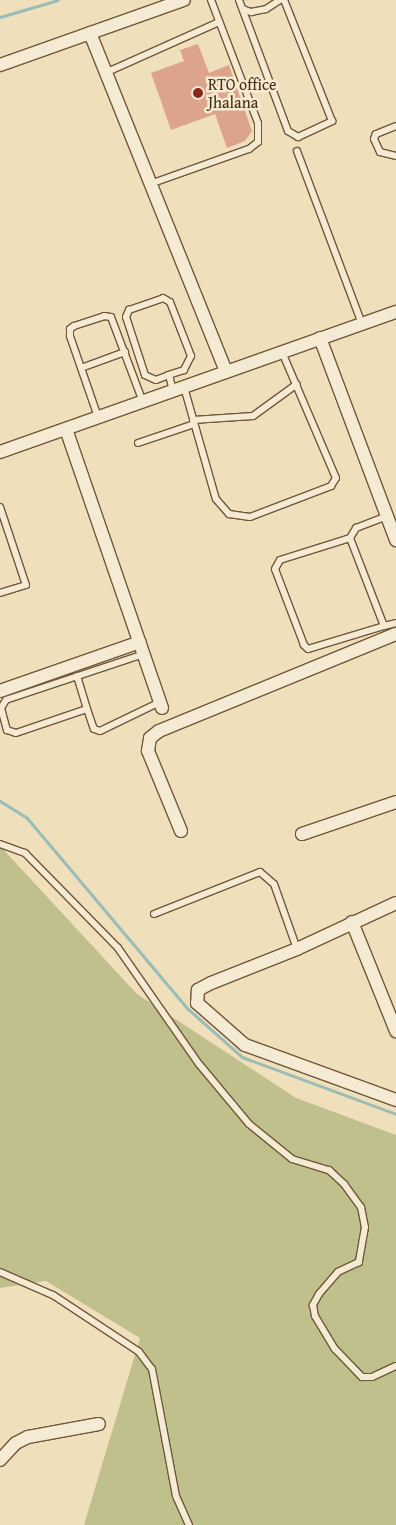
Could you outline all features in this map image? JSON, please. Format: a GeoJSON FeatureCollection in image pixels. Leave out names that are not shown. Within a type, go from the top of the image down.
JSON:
{"type":"FeatureCollection","features":[{"type":"Feature","properties":{"kind":"street"},"geometry":{"type":"LineString","coordinates":[[0,65],[184,0]]}},
{"type":"Feature","properties":{"kind":"street"},"geometry":{"type":"LineString","coordinates":[[90,33],[148,184],[226,372]]}},
{"type":"Feature","properties":{"kind":"street"},"geometry":{"type":"LineString","coordinates":[[0,452],[396,312]]}},
{"type":"Feature","properties":{"kind":"street"},"geometry":{"type":"LineString","coordinates":[[320,338],[396,540]]}},
{"type":"Feature","properties":{"kind":"street"},"geometry":{"type":"LineString","coordinates":[[66,429],[161,705]]}},
{"type":"Feature","properties":{"kind":"street"},"geometry":{"type":"LineString","coordinates":[[181,831],[148,751],[150,738],[159,731],[396,634]]}},
{"type":"Feature","properties":{"kind":"street"},"geometry":{"type":"LineString","coordinates":[[0,691],[142,648]]}},
{"type":"Feature","properties":{"kind":"street"},"geometry":{"type":"LineString","coordinates":[[302,834],[396,802]]}},
{"type":"Feature","properties":{"kind":"street"},"geometry":{"type":"LineString","coordinates":[[396,903],[297,949],[211,983],[198,990],[197,1003],[245,1044],[396,1100]]}},
{"type":"Feature","properties":{"kind":"street"},"geometry":{"type":"LineString","coordinates":[[352,922],[396,1031]]}},
{"type":"Feature","properties":{"kind":"street"},"geometry":{"type":"LineString","coordinates":[[0,1460],[16,1443],[28,1437],[99,1424]]}},
{"type":"Feature","properties":{"kind":"lane"},"geometry":{"type":"LineString","coordinates":[[148,184],[250,149],[258,142],[258,122],[211,0]]}},
{"type":"Feature","properties":{"kind":"lane"},"geometry":{"type":"LineString","coordinates":[[239,0],[288,131],[298,137],[332,121],[284,0]]}},
{"type":"Feature","properties":{"kind":"lane"},"geometry":{"type":"LineString","coordinates":[[243,10],[251,12],[266,9],[280,0]]}},
{"type":"Feature","properties":{"kind":"lane"},"geometry":{"type":"LineString","coordinates":[[105,73],[219,22]]}},
{"type":"Feature","properties":{"kind":"lane"},"geometry":{"type":"LineString","coordinates":[[396,126],[376,134],[374,140],[380,152],[396,156]]}},
{"type":"Feature","properties":{"kind":"lane"},"geometry":{"type":"LineString","coordinates":[[297,151],[362,324]]}},
{"type":"Feature","properties":{"kind":"lane"},"geometry":{"type":"LineString","coordinates":[[163,298],[170,302],[190,356],[184,370],[169,375],[156,380],[146,375],[126,314],[129,310],[163,298]]}},
{"type":"Feature","properties":{"kind":"lane"},"geometry":{"type":"LineString","coordinates":[[98,417],[70,336],[70,330],[74,326],[104,316],[110,317],[143,402]]}},
{"type":"Feature","properties":{"kind":"lane"},"geometry":{"type":"LineString","coordinates":[[81,368],[125,352]]}},
{"type":"Feature","properties":{"kind":"lane"},"geometry":{"type":"LineString","coordinates":[[169,375],[194,422],[216,499],[229,514],[250,516],[331,486],[336,473],[282,352]]}},
{"type":"Feature","properties":{"kind":"lane"},"geometry":{"type":"LineString","coordinates":[[138,444],[194,422],[254,416],[297,384]]}},
{"type":"Feature","properties":{"kind":"lane"},"geometry":{"type":"LineString","coordinates":[[0,507],[26,585],[0,593]]}},
{"type":"Feature","properties":{"kind":"lane"},"geometry":{"type":"LineString","coordinates":[[387,516],[356,528],[350,538],[276,565],[304,645],[314,650],[396,623]]}},
{"type":"Feature","properties":{"kind":"lane"},"geometry":{"type":"LineString","coordinates":[[350,538],[384,626]]}},
{"type":"Feature","properties":{"kind":"lane"},"geometry":{"type":"LineString","coordinates":[[87,709],[16,733],[7,730],[1,708],[6,700],[77,676],[142,648]]}},
{"type":"Feature","properties":{"kind":"lane"},"geometry":{"type":"LineString","coordinates":[[77,676],[94,729],[100,731],[161,705]]}},
{"type":"Feature","properties":{"kind":"lane"},"geometry":{"type":"LineString","coordinates":[[0,844],[25,853],[118,948],[194,1056],[249,1124],[292,1159],[329,1170],[344,1184],[361,1206],[365,1227],[359,1262],[338,1272],[319,1294],[313,1304],[315,1316],[335,1348],[362,1377],[372,1377],[396,1366]]}},
{"type":"Feature","properties":{"kind":"lane"},"geometry":{"type":"LineString","coordinates":[[154,914],[260,872],[274,884],[297,949]]}},
{"type":"Feature","properties":{"kind":"lane"},"geometry":{"type":"LineString","coordinates":[[0,1272],[53,1295],[139,1352],[152,1369],[176,1496],[189,1525]]}},
{"type":"Feature","properties":{"kind":"green space"},"geometry":{"type":"Polygon","coordinates":[[[0,846],[137,994],[296,1098],[396,1135],[396,1525],[84,1525],[140,1338],[46,1281],[0,1288],[0,846]]]}},
{"type":"Feature","properties":{"kind":"building","name":"RTO office Jhalana"},"geometry":{"type":"Polygon","coordinates":[[[198,44],[209,73],[229,65],[252,131],[245,141],[227,148],[215,114],[171,130],[151,73],[184,61],[180,50],[198,44]]]}},
{"type":"Feature","properties":{"kind":"waterway"},"geometry":{"type":"LineString","coordinates":[[0,17],[58,0]]}},
{"type":"Feature","properties":{"kind":"waterway"},"geometry":{"type":"LineString","coordinates":[[0,801],[27,818],[188,1009],[242,1057],[396,1114]]}},
{"type":"Feature","properties":{"kind":"place","name":"RTO office Jhalana"},"geometry":{"type":"Point","coordinates":[198,93]}}]}
